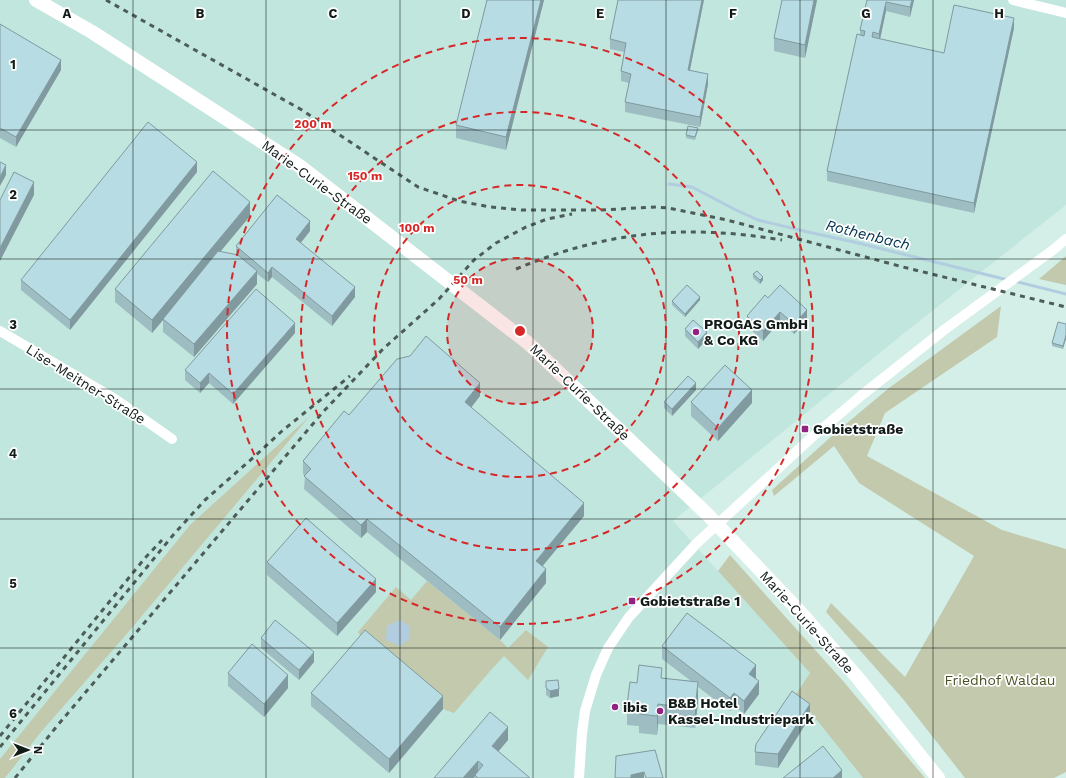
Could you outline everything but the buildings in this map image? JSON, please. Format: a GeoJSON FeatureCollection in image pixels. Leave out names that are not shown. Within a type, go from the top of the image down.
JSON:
{"type":"FeatureCollection","features":[{"type":"Feature","properties":{"kind":"main road","name":"Marie-Curie-Straße"},"geometry":{"type":"LineString","coordinates":[[36,0],[92,32],[301,167],[528,343],[717,525],[802,614],[856,677],[938,778]]}},
{"type":"Feature","properties":{"kind":"street"},"geometry":{"type":"LineString","coordinates":[[1013,0],[1066,13]]}},
{"type":"Feature","properties":{"kind":"street"},"geometry":{"type":"LineString","coordinates":[[579,778],[585,711],[596,675],[608,648],[629,617],[678,563],[810,439],[862,395],[944,330],[1066,239]]}},
{"type":"Feature","properties":{"kind":"street","name":"Lise-Meitner-Straße"},"geometry":{"type":"LineString","coordinates":[[0,331],[115,399],[172,439]]}},
{"type":"Feature","properties":{"kind":"shaded area"},"geometry":{"type":"Polygon","coordinates":[[[0,0],[1066,0],[1066,205],[903,334],[673,521],[810,673],[796,694],[863,778],[0,778],[0,0]]]}},
{"type":"Feature","properties":{"kind":"green space"},"geometry":{"type":"Polygon","coordinates":[[[1066,256],[1066,285],[1039,279],[1066,256]]]}},
{"type":"Feature","properties":{"kind":"green space","name":"Friedhof Waldau"},"geometry":{"type":"Polygon","coordinates":[[[1001,306],[997,337],[885,413],[867,456],[1002,530],[1066,549],[1066,772],[1054,778],[965,778],[903,699],[826,612],[831,603],[905,677],[974,556],[859,483],[834,446],[774,496],[772,490],[834,434],[889,388],[1001,306]]]}},
{"type":"Feature","properties":{"kind":"green space"},"geometry":{"type":"Polygon","coordinates":[[[309,417],[125,636],[41,732],[5,778],[0,778],[0,759],[190,525],[309,417]]]}},
{"type":"Feature","properties":{"kind":"green space"},"geometry":{"type":"Polygon","coordinates":[[[730,555],[843,681],[925,778],[863,778],[796,694],[810,673],[718,571],[730,555]]]}},
{"type":"Feature","properties":{"kind":"green space"},"geometry":{"type":"Polygon","coordinates":[[[427,581],[508,648],[526,630],[548,647],[528,680],[504,656],[454,713],[443,709],[365,643],[358,632],[396,587],[411,600],[427,581]]]}},
{"type":"Feature","properties":{"kind":"water"},"geometry":{"type":"Polygon","coordinates":[[[400,620],[409,626],[410,638],[400,646],[386,640],[387,626],[400,620]]]}},
{"type":"Feature","properties":{"kind":"waterway","name":"Rothenbach"},"geometry":{"type":"LineString","coordinates":[[669,184],[692,187],[758,220],[1008,280]]}},
{"type":"Feature","properties":{"kind":"waterway","name":"Rothenbach"},"geometry":{"type":"LineString","coordinates":[[1014,281],[1066,294]]}},
{"type":"Feature","properties":{"kind":"railway"},"geometry":{"type":"LineString","coordinates":[[106,0],[302,110],[418,187],[459,201],[490,207],[522,210],[668,208],[727,220],[903,267],[1066,307]]}},
{"type":"Feature","properties":{"kind":"railway"},"geometry":{"type":"LineString","coordinates":[[15,778],[57,726],[323,412],[383,349],[439,299],[474,260],[496,243],[526,227],[547,219],[572,214]]}},
{"type":"Feature","properties":{"kind":"railway"},"geometry":{"type":"LineString","coordinates":[[516,269],[582,246],[647,234],[712,232],[782,240]]}},
{"type":"Feature","properties":{"kind":"railway"},"geometry":{"type":"LineString","coordinates":[[0,747],[174,534],[205,500],[282,431],[350,376]]}},
{"type":"Feature","properties":{"kind":"railway"},"geometry":{"type":"LineString","coordinates":[[0,736],[145,558],[162,540]]}},
{"type":"Feature","properties":{"kind":"place","name":"PROGAS GmbH & Co KG"},"geometry":{"type":"Point","coordinates":[696,332]}},
{"type":"Feature","properties":{"kind":"place","name":"Gobietstraße"},"geometry":{"type":"Point","coordinates":[805,429]}},
{"type":"Feature","properties":{"kind":"place","name":"Gobietstraße 1"},"geometry":{"type":"Point","coordinates":[632,601]}},
{"type":"Feature","properties":{"kind":"place","name":"ibis"},"geometry":{"type":"Point","coordinates":[615,707]}},
{"type":"Feature","properties":{"kind":"place","name":"B&B Hotel Kassel-Industriepark"},"geometry":{"type":"Point","coordinates":[660,711]}}]}
